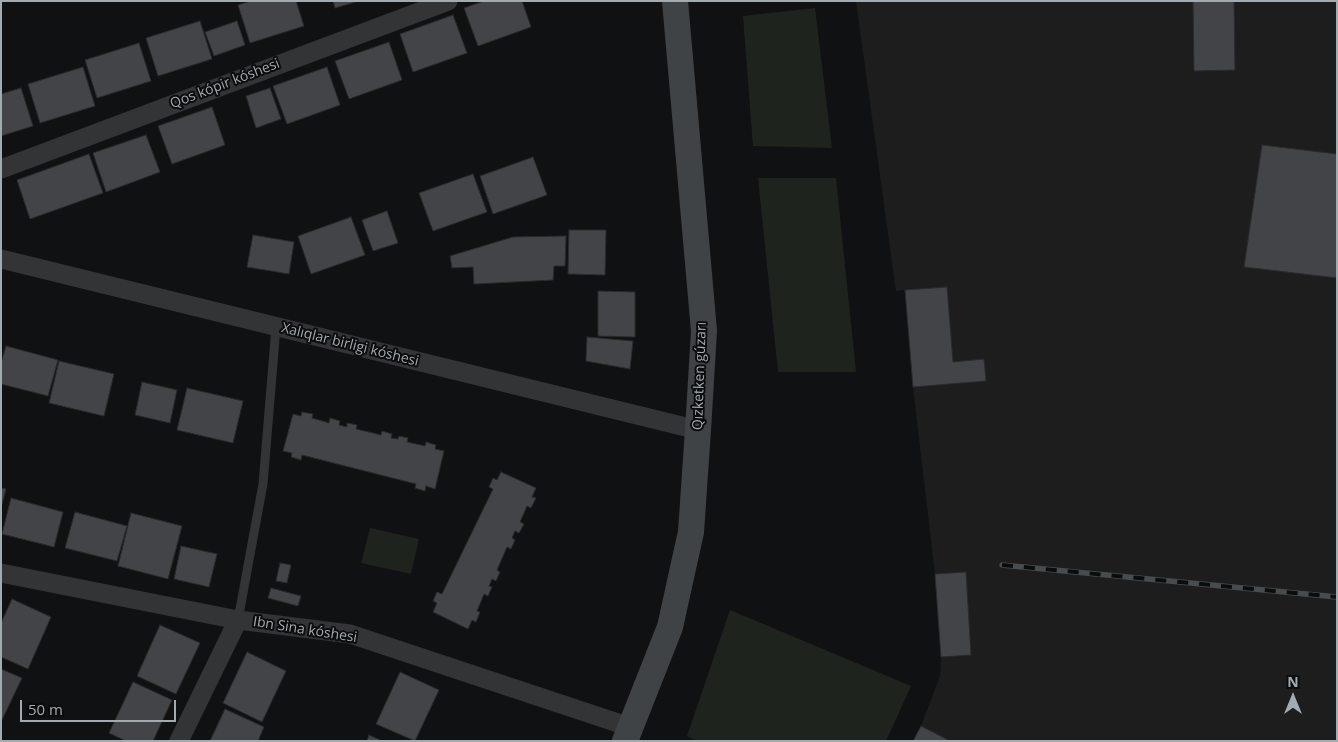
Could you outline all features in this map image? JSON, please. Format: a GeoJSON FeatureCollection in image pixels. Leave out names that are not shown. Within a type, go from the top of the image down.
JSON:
{"type":"FeatureCollection","features":[{"type":"Feature","properties":{"kind":"street","name":"Qos kópir kóshesi"},"geometry":{"type":"LineString","coordinates":[[1,168],[448,1]]}},
{"type":"Feature","properties":{"kind":"street","name":"Qızketken gúzarı"},"geometry":{"type":"LineString","coordinates":[[628,734],[670,627],[692,532],[704,331],[675,1]]}},
{"type":"Feature","properties":{"kind":"street","name":"Xalıqlar birligi kóshesi"},"geometry":{"type":"LineString","coordinates":[[1,260],[698,430]]}},
{"type":"Feature","properties":{"kind":"street","name":"Ibn Sina kóshesi"},"geometry":{"type":"LineString","coordinates":[[1,573],[238,620],[350,634],[628,734]]}},
{"type":"Feature","properties":{"kind":"street"},"geometry":{"type":"LineString","coordinates":[[179,741],[238,620]]}},
{"type":"Feature","properties":{"kind":"lane"},"geometry":{"type":"LineString","coordinates":[[238,620],[263,484],[276,328]]}},
{"type":"Feature","properties":{"kind":"shaded area"},"geometry":{"type":"Polygon","coordinates":[[[856,1],[1337,1],[1337,741],[913,741],[921,726],[940,676],[941,657],[971,655],[966,572],[935,574],[913,387],[905,290],[896,291],[856,1]]]}},
{"type":"Feature","properties":{"kind":"shaded area"},"geometry":{"type":"Polygon","coordinates":[[[815,8],[832,148],[753,146],[743,16],[815,8]]]}},
{"type":"Feature","properties":{"kind":"shaded area"},"geometry":{"type":"Polygon","coordinates":[[[758,178],[836,178],[856,372],[778,372],[758,178]]]}},
{"type":"Feature","properties":{"kind":"shaded area"},"geometry":{"type":"Polygon","coordinates":[[[370,528],[419,539],[411,574],[361,563],[370,528]]]}},
{"type":"Feature","properties":{"kind":"shaded area"},"geometry":{"type":"Polygon","coordinates":[[[730,610],[911,686],[886,741],[697,741],[687,736],[730,610]]]}},
{"type":"Feature","properties":{"kind":"building"},"geometry":{"type":"Polygon","coordinates":[[[251,1],[296,1],[304,26],[250,43],[238,5],[251,1]]]}},
{"type":"Feature","properties":{"kind":"building"},"geometry":{"type":"Polygon","coordinates":[[[333,1],[359,1],[335,8],[333,1]]]}},
{"type":"Feature","properties":{"kind":"building"},"geometry":{"type":"Polygon","coordinates":[[[484,1],[522,1],[531,27],[478,46],[464,8],[484,1]]]}},
{"type":"Feature","properties":{"kind":"building"},"geometry":{"type":"Polygon","coordinates":[[[1193,1],[1234,1],[1235,70],[1194,71],[1193,1]]]}},
{"type":"Feature","properties":{"kind":"building"},"geometry":{"type":"Polygon","coordinates":[[[453,15],[467,53],[413,72],[400,34],[453,15]]]}},
{"type":"Feature","properties":{"kind":"building"},"geometry":{"type":"Polygon","coordinates":[[[200,21],[212,59],[158,76],[146,38],[200,21]]]}},
{"type":"Feature","properties":{"kind":"building"},"geometry":{"type":"Polygon","coordinates":[[[237,21],[245,45],[214,56],[205,32],[237,21]]]}},
{"type":"Feature","properties":{"kind":"building"},"geometry":{"type":"Polygon","coordinates":[[[389,42],[402,80],[349,99],[335,61],[389,42]]]}},
{"type":"Feature","properties":{"kind":"building"},"geometry":{"type":"Polygon","coordinates":[[[139,43],[151,81],[97,98],[85,60],[139,43]]]}},
{"type":"Feature","properties":{"kind":"building"},"geometry":{"type":"Polygon","coordinates":[[[83,67],[95,106],[40,123],[28,84],[83,67]]]}},
{"type":"Feature","properties":{"kind":"building"},"geometry":{"type":"Polygon","coordinates":[[[327,67],[340,105],[287,124],[273,86],[327,67]]]}},
{"type":"Feature","properties":{"kind":"building"},"geometry":{"type":"Polygon","coordinates":[[[21,88],[33,126],[1,136],[1,94],[21,88]]]}},
{"type":"Feature","properties":{"kind":"building"},"geometry":{"type":"Polygon","coordinates":[[[270,88],[281,119],[256,128],[246,96],[270,88]]]}},
{"type":"Feature","properties":{"kind":"building"},"geometry":{"type":"Polygon","coordinates":[[[212,107],[225,145],[172,164],[158,126],[212,107]]]}},
{"type":"Feature","properties":{"kind":"building"},"geometry":{"type":"Polygon","coordinates":[[[146,135],[160,172],[106,192],[93,153],[146,135]]]}},
{"type":"Feature","properties":{"kind":"building"},"geometry":{"type":"Polygon","coordinates":[[[1262,145],[1337,154],[1337,278],[1244,267],[1262,145]]]}},
{"type":"Feature","properties":{"kind":"building"},"geometry":{"type":"Polygon","coordinates":[[[89,154],[103,193],[30,219],[17,180],[89,154]]]}},
{"type":"Feature","properties":{"kind":"building"},"geometry":{"type":"Polygon","coordinates":[[[533,157],[547,195],[493,214],[480,176],[533,157]]]}},
{"type":"Feature","properties":{"kind":"building"},"geometry":{"type":"Polygon","coordinates":[[[473,174],[487,212],[433,231],[419,193],[473,174]]]}},
{"type":"Feature","properties":{"kind":"building"},"geometry":{"type":"Polygon","coordinates":[[[387,211],[398,243],[373,251],[362,220],[387,211]]]}},
{"type":"Feature","properties":{"kind":"building"},"geometry":{"type":"Polygon","coordinates":[[[351,217],[365,255],[311,274],[298,236],[351,217]]]}},
{"type":"Feature","properties":{"kind":"building"},"geometry":{"type":"Polygon","coordinates":[[[569,230],[606,230],[605,275],[568,274],[569,230]]]}},
{"type":"Feature","properties":{"kind":"building"},"geometry":{"type":"Polygon","coordinates":[[[253,235],[294,242],[289,274],[247,267],[253,235]]]}},
{"type":"Feature","properties":{"kind":"building"},"geometry":{"type":"Polygon","coordinates":[[[566,236],[565,266],[554,266],[553,280],[474,284],[473,267],[452,268],[450,256],[513,237],[566,236]]]}},
{"type":"Feature","properties":{"kind":"building"},"geometry":{"type":"Polygon","coordinates":[[[947,287],[953,362],[984,359],[986,381],[913,387],[905,290],[947,287]]]}},
{"type":"Feature","properties":{"kind":"building"},"geometry":{"type":"Polygon","coordinates":[[[598,291],[635,292],[635,337],[598,336],[598,291]]]}},
{"type":"Feature","properties":{"kind":"building"},"geometry":{"type":"Polygon","coordinates":[[[587,337],[633,341],[630,369],[586,361],[587,337]]]}},
{"type":"Feature","properties":{"kind":"building"},"geometry":{"type":"Polygon","coordinates":[[[6,346],[58,360],[48,396],[1,384],[1,363],[6,346]]]}},
{"type":"Feature","properties":{"kind":"building"},"geometry":{"type":"Polygon","coordinates":[[[59,361],[114,374],[104,416],[49,403],[59,361]]]}},
{"type":"Feature","properties":{"kind":"building"},"geometry":{"type":"Polygon","coordinates":[[[142,382],[177,390],[170,423],[135,415],[142,382]]]}},
{"type":"Feature","properties":{"kind":"building"},"geometry":{"type":"Polygon","coordinates":[[[187,388],[243,401],[233,443],[177,430],[187,388]]]}},
{"type":"Feature","properties":{"kind":"building"},"geometry":{"type":"Polygon","coordinates":[[[302,412],[313,414],[312,418],[329,423],[330,418],[340,421],[339,425],[347,427],[347,423],[357,425],[356,429],[381,435],[382,431],[392,434],[391,438],[398,439],[399,436],[408,438],[407,442],[425,446],[426,442],[436,445],[435,449],[444,451],[435,489],[426,486],[425,491],[415,488],[416,484],[302,455],[301,460],[291,457],[292,453],[283,451],[293,414],[301,416],[302,412]]]}},
{"type":"Feature","properties":{"kind":"building"},"geometry":{"type":"Polygon","coordinates":[[[501,472],[536,488],[532,497],[536,498],[531,508],[527,506],[520,522],[524,524],[519,533],[515,531],[512,538],[515,540],[511,549],[507,547],[497,570],[500,572],[496,581],[492,579],[489,586],[492,587],[488,596],[484,594],[477,611],[480,612],[476,622],[472,620],[468,629],[433,612],[437,603],[433,601],[437,592],[442,594],[493,489],[489,487],[493,478],[497,480],[501,472]]]}},
{"type":"Feature","properties":{"kind":"building"},"geometry":{"type":"Polygon","coordinates":[[[1,488],[6,489],[1,508],[1,488]]]}},
{"type":"Feature","properties":{"kind":"building"},"geometry":{"type":"Polygon","coordinates":[[[11,498],[63,512],[54,547],[2,534],[11,498]]]}},
{"type":"Feature","properties":{"kind":"building"},"geometry":{"type":"Polygon","coordinates":[[[75,512],[127,526],[117,561],[65,548],[75,512]]]}},
{"type":"Feature","properties":{"kind":"building"},"geometry":{"type":"Polygon","coordinates":[[[131,513],[182,526],[168,579],[118,566],[131,513]]]}},
{"type":"Feature","properties":{"kind":"building"},"geometry":{"type":"Polygon","coordinates":[[[181,546],[217,554],[209,587],[174,579],[181,546]]]}},
{"type":"Feature","properties":{"kind":"building"},"geometry":{"type":"Polygon","coordinates":[[[280,563],[291,565],[287,583],[276,581],[280,563]]]}},
{"type":"Feature","properties":{"kind":"building"},"geometry":{"type":"Polygon","coordinates":[[[966,572],[971,655],[941,657],[935,574],[966,572]]]}},
{"type":"Feature","properties":{"kind":"building"},"geometry":{"type":"Polygon","coordinates":[[[271,588],[301,596],[298,606],[268,598],[271,588]]]}},
{"type":"Feature","properties":{"kind":"building"},"geometry":{"type":"Polygon","coordinates":[[[12,599],[51,617],[28,669],[1,657],[1,623],[12,599]]]}},
{"type":"Feature","properties":{"kind":"building"},"geometry":{"type":"Polygon","coordinates":[[[160,625],[200,643],[176,694],[137,676],[160,625]]]}},
{"type":"Feature","properties":{"kind":"building"},"geometry":{"type":"Polygon","coordinates":[[[247,652],[286,671],[262,722],[223,703],[247,652]]]}},
{"type":"Feature","properties":{"kind":"building"},"geometry":{"type":"Polygon","coordinates":[[[1,669],[22,678],[1,722],[1,669]]]}},
{"type":"Feature","properties":{"kind":"building"},"geometry":{"type":"Polygon","coordinates":[[[400,672],[439,690],[415,741],[376,724],[400,672]]]}},
{"type":"Feature","properties":{"kind":"building"},"geometry":{"type":"Polygon","coordinates":[[[133,682],[172,700],[153,741],[126,741],[109,733],[133,682]]]}},
{"type":"Feature","properties":{"kind":"building"},"geometry":{"type":"Polygon","coordinates":[[[225,709],[264,727],[258,741],[210,741],[225,709]]]}},
{"type":"Feature","properties":{"kind":"building"},"geometry":{"type":"Polygon","coordinates":[[[921,726],[950,741],[913,741],[921,726]]]}},
{"type":"Feature","properties":{"kind":"building"},"geometry":{"type":"Polygon","coordinates":[[[369,735],[382,741],[367,741],[369,735]]]}},
{"type":"Feature","properties":{"kind":"railway"},"geometry":{"type":"LineString","coordinates":[[1002,565],[1337,597]]}}]}
